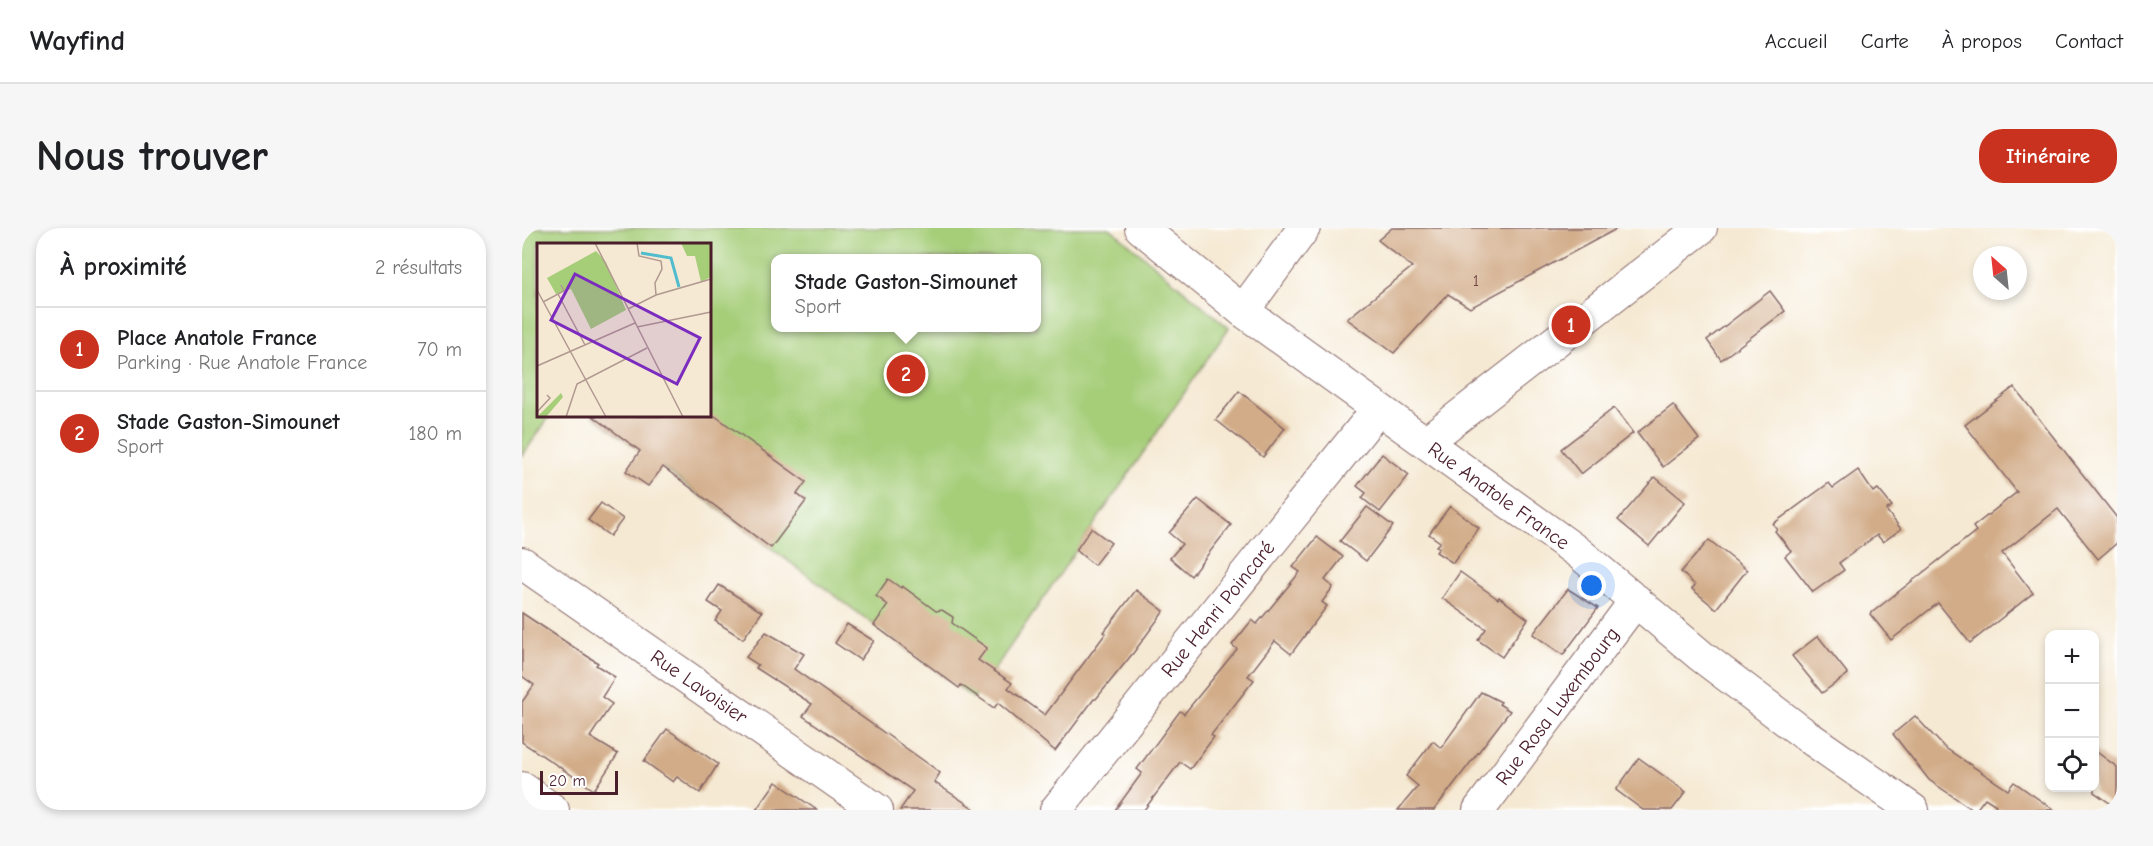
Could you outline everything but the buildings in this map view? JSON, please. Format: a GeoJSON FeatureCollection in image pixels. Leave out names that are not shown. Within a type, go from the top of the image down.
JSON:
{"type":"FeatureCollection","features":[{"type":"Feature","properties":{"kind":"street","name":"Rue Anatole France"},"geometry":{"type":"LineString","coordinates":[[1141,228],[1243,311],[1578,553],[1710,663],[1807,736],[1913,810]]}},
{"type":"Feature","properties":{"kind":"street"},"geometry":{"type":"LineString","coordinates":[[1243,311],[1304,228]]}},
{"type":"Feature","properties":{"kind":"street"},"geometry":{"type":"LineString","coordinates":[[1426,442],[1701,228]]}},
{"type":"Feature","properties":{"kind":"street","name":"Rue Henri Poincaré"},"geometry":{"type":"LineString","coordinates":[[1056,810],[1378,409]]}},
{"type":"Feature","properties":{"kind":"street","name":"Rue Lavoisier"},"geometry":{"type":"LineString","coordinates":[[522,562],[877,810]]}},
{"type":"Feature","properties":{"kind":"street","name":"Rue Rosa Luxembourg"},"geometry":{"type":"LineString","coordinates":[[1479,810],[1636,600]]}},
{"type":"Feature","properties":{"kind":"street"},"geometry":{"type":"LineString","coordinates":[[522,788],[553,810]]}},
{"type":"Feature","properties":{"kind":"green space"},"geometry":{"type":"Polygon","coordinates":[[[522,228],[1110,228],[1229,328],[974,699],[594,417],[711,417],[711,243],[537,243],[537,417],[549,417],[522,456],[522,228]]]}},
{"type":"Feature","properties":{"kind":"place","name":"Place Anatole France"},"geometry":{"type":"Point","coordinates":[1571,325]}},
{"type":"Feature","properties":{"kind":"place","name":"Stade Gaston-Simounet"},"geometry":{"type":"Point","coordinates":[906,374]}}]}
